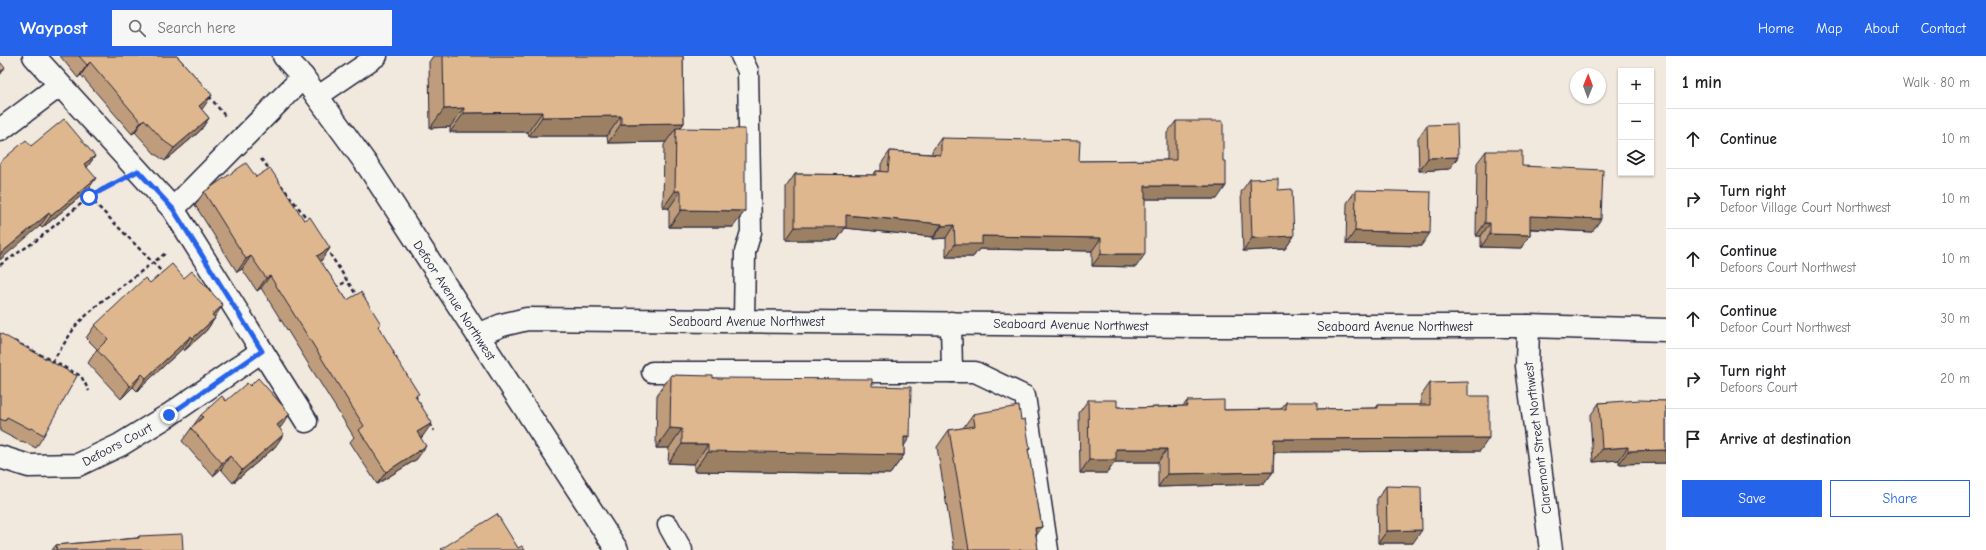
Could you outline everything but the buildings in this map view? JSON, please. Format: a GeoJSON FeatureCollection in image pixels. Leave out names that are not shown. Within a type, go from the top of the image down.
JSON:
{"type":"FeatureCollection","features":[{"type":"Feature","properties":{"kind":"street"},"geometry":{"type":"LineString","coordinates":[[34,56],[173,209],[306,421]]}},
{"type":"Feature","properties":{"kind":"street","name":"Defoor Avenue Northwest"},"geometry":{"type":"LineString","coordinates":[[284,56],[303,77],[370,169],[617,550]]}},
{"type":"Feature","properties":{"kind":"street"},"geometry":{"type":"LineString","coordinates":[[173,209],[303,77]]}},
{"type":"Feature","properties":{"kind":"street"},"geometry":{"type":"LineString","coordinates":[[0,130],[60,85]]}},
{"type":"Feature","properties":{"kind":"street","name":"Seaboard Avenue Northwest"},"geometry":{"type":"LineString","coordinates":[[478,336],[502,325],[527,319],[951,322],[1196,326],[1528,326],[1666,330]]}},
{"type":"Feature","properties":{"kind":"street","name":"Claremont Street Northwest"},"geometry":{"type":"LineString","coordinates":[[1528,326],[1527,366],[1551,550]]}},
{"type":"Feature","properties":{"kind":"street","name":"Defoors Court"},"geometry":{"type":"LineString","coordinates":[[0,456],[29,466],[78,465],[139,434],[262,351]]}},
{"type":"Feature","properties":{"kind":"lane"},"geometry":{"type":"LineString","coordinates":[[317,97],[377,56]]}},
{"type":"Feature","properties":{"kind":"lane"},"geometry":{"type":"LineString","coordinates":[[741,56],[748,71],[751,232],[745,252],[744,321]]}},
{"type":"Feature","properties":{"kind":"lane"},"geometry":{"type":"LineString","coordinates":[[951,322],[952,372]]}},
{"type":"Feature","properties":{"kind":"lane"},"geometry":{"type":"LineString","coordinates":[[652,372],[975,372],[1025,396],[1048,550]]}},
{"type":"Feature","properties":{"kind":"lane"},"geometry":{"type":"LineString","coordinates":[[668,525],[682,550]]}},
{"type":"Feature","properties":{"kind":"path"},"geometry":{"type":"LineString","coordinates":[[204,91],[275,176]]}},
{"type":"Feature","properties":{"kind":"path"},"geometry":{"type":"LineString","coordinates":[[0,265],[37,240],[89,197],[138,171]]}},
{"type":"Feature","properties":{"kind":"path"},"geometry":{"type":"LineString","coordinates":[[279,182],[311,225]]}},
{"type":"Feature","properties":{"kind":"path"},"geometry":{"type":"LineString","coordinates":[[85,183],[94,194]]}},
{"type":"Feature","properties":{"kind":"path"},"geometry":{"type":"LineString","coordinates":[[89,197],[168,278]]}},
{"type":"Feature","properties":{"kind":"path"},"geometry":{"type":"LineString","coordinates":[[52,362],[77,324],[102,300],[190,236]]}},
{"type":"Feature","properties":{"kind":"path"},"geometry":{"type":"LineString","coordinates":[[323,243],[359,299]]}},
{"type":"Feature","properties":{"kind":"path"},"geometry":{"type":"LineString","coordinates":[[334,289],[347,281]]}},
{"type":"Feature","properties":{"kind":"path"},"geometry":{"type":"LineString","coordinates":[[13,341],[81,376],[89,392]]}},
{"type":"Feature","properties":{"kind":"path"},"geometry":{"type":"LineString","coordinates":[[391,349],[398,362]]}},
{"type":"Feature","properties":{"kind":"path"},"geometry":{"type":"LineString","coordinates":[[64,375],[68,369]]}},
{"type":"Feature","properties":{"kind":"path"},"geometry":{"type":"LineString","coordinates":[[412,390],[423,410]]}},
{"type":"Feature","properties":{"kind":"path"},"geometry":{"type":"LineString","coordinates":[[427,417],[434,431]]}},
{"type":"Feature","properties":{"kind":"route"},"geometry":{"type":"LineString","coordinates":[[89,197],[138,171],[173,209],[262,351],[169,415]]}}]}
